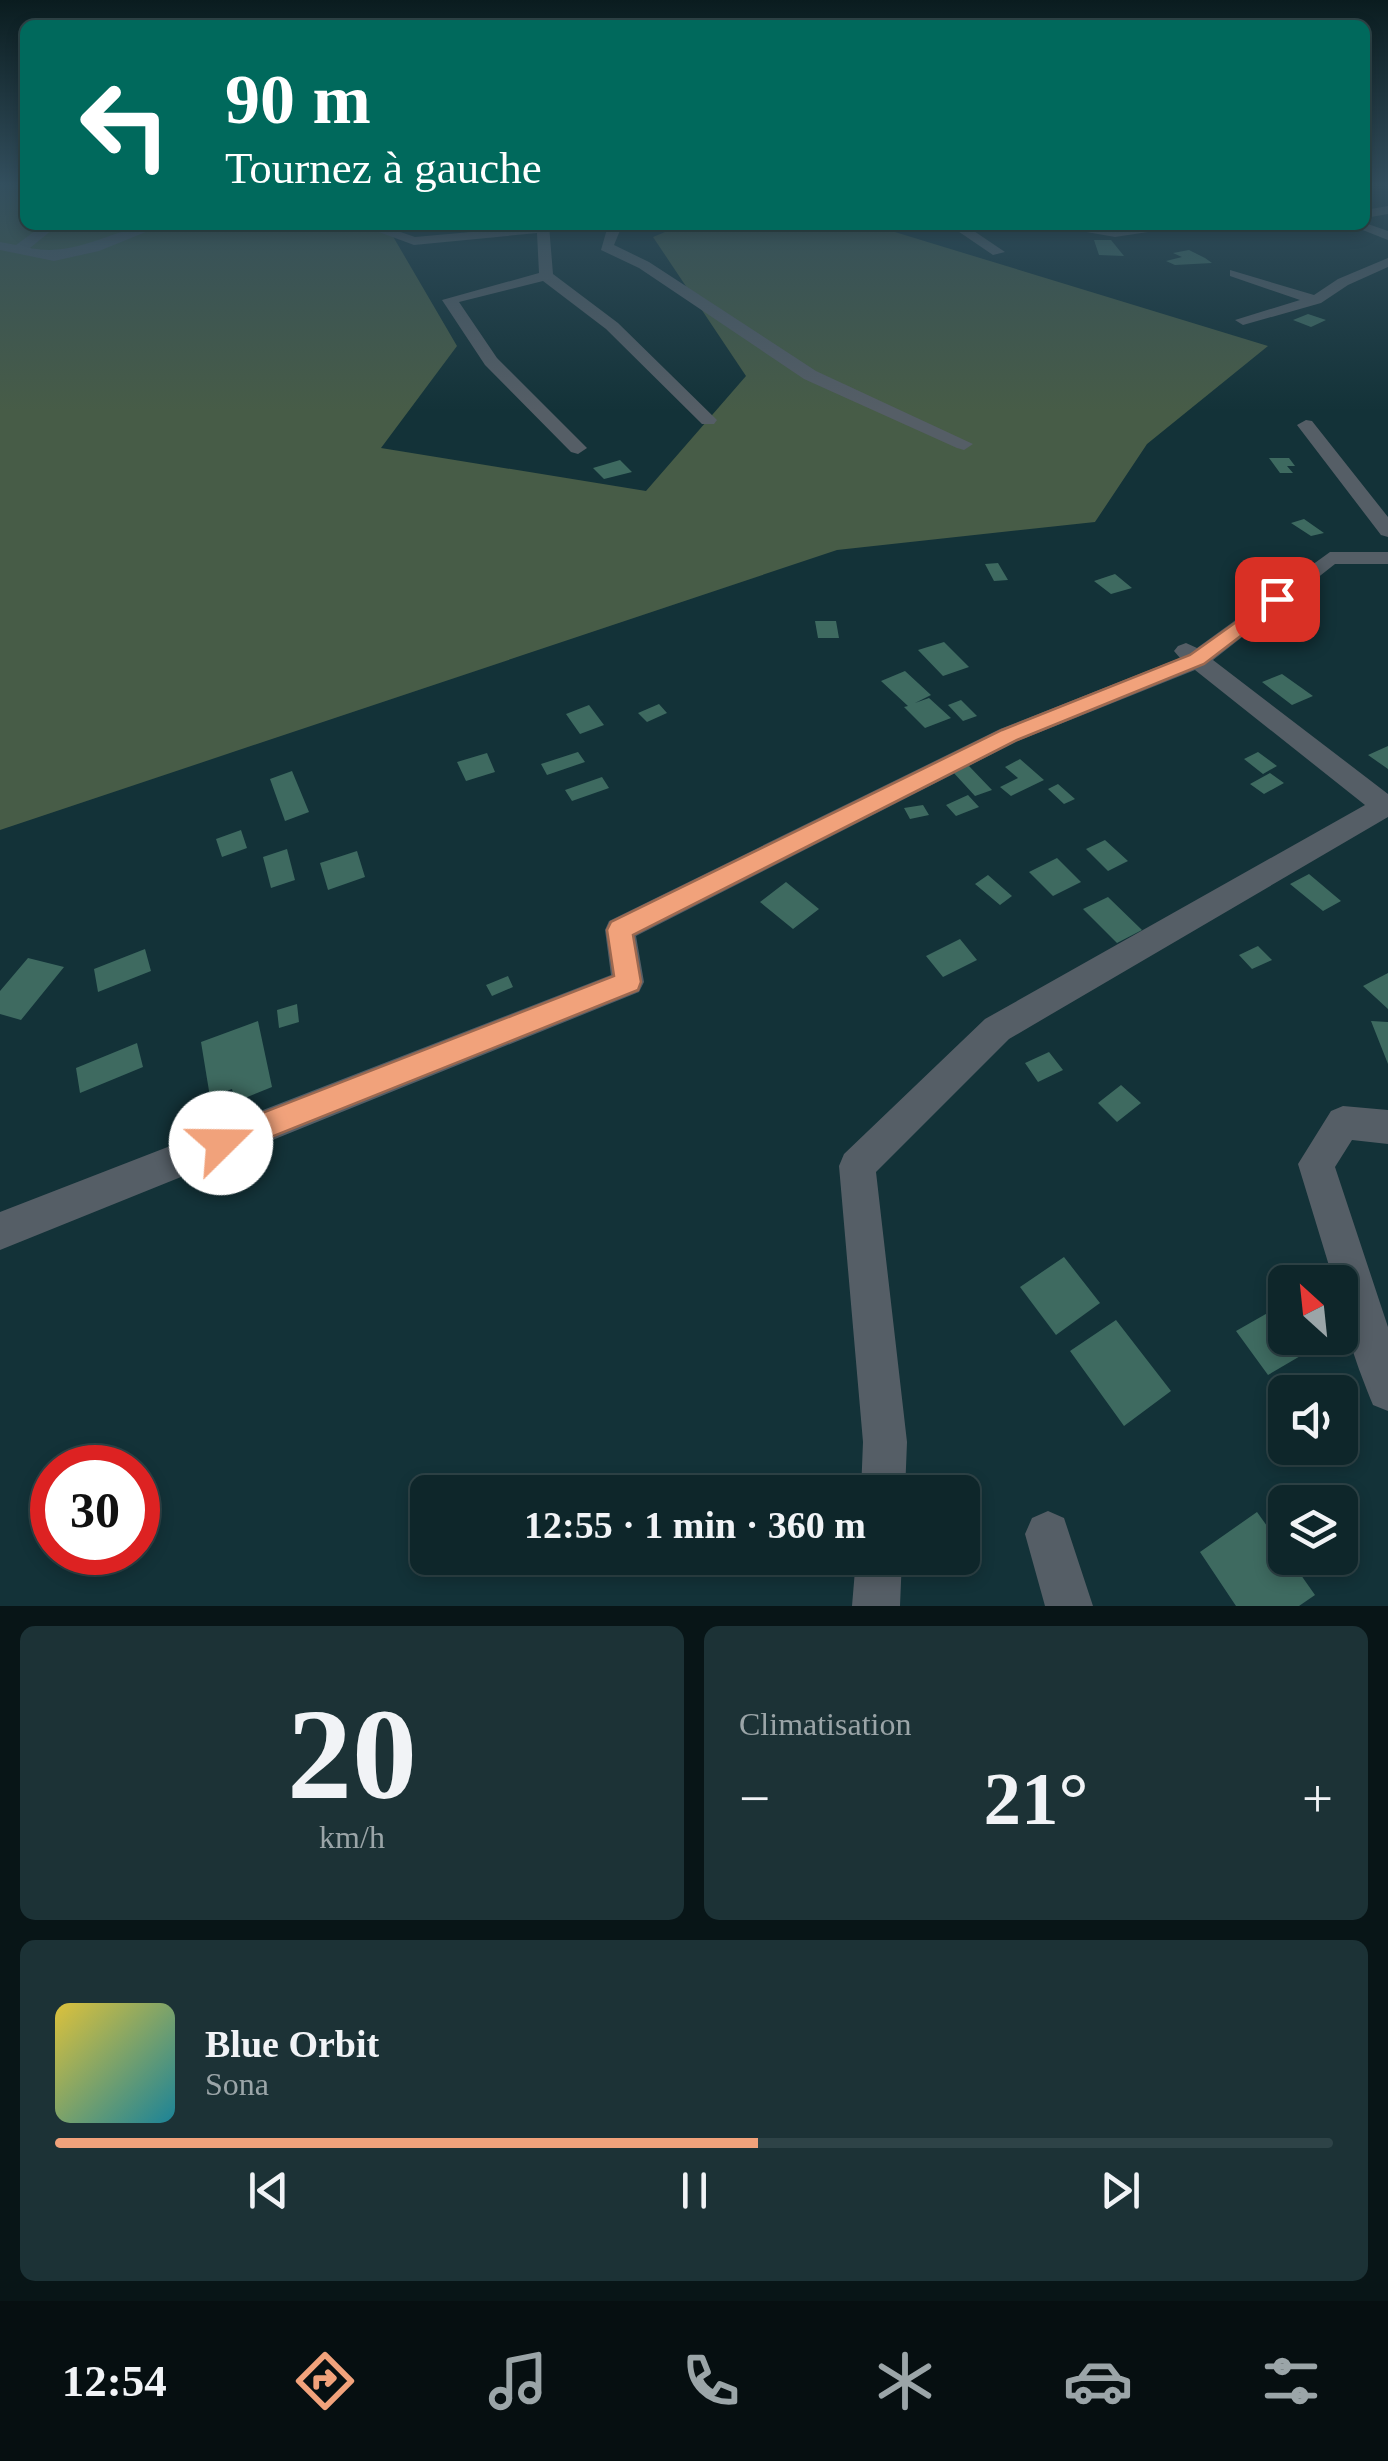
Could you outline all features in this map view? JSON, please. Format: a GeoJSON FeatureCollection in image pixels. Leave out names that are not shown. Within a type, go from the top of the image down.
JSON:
{"type":"FeatureCollection","features":[{"type":"Feature","properties":{"kind":"street"},"geometry":{"type":"LineString","coordinates":[[545,261],[546,276]]}},
{"type":"Feature","properties":{"kind":"street"},"geometry":{"type":"LineString","coordinates":[[635,261],[794,366],[964,444]]}},
{"type":"Feature","properties":{"kind":"street"},"geometry":{"type":"LineString","coordinates":[[1243,320],[1316,300],[1343,282],[1388,262]]}},
{"type":"Feature","properties":{"kind":"street"},"geometry":{"type":"LineString","coordinates":[[1235,273],[1316,300]]}},
{"type":"Feature","properties":{"kind":"street"},"geometry":{"type":"LineString","coordinates":[[578,448],[512,386],[459,319],[450,300],[546,276],[612,326],[708,420]]}},
{"type":"Feature","properties":{"kind":"street"},"geometry":{"type":"LineString","coordinates":[[1306,425],[1388,531]]}},
{"type":"Feature","properties":{"kind":"street"},"geometry":{"type":"LineString","coordinates":[[0,1231],[628,982],[620,930],[1009,735],[1191,655],[1330,558],[1388,558]]}},
{"type":"Feature","properties":{"kind":"street"},"geometry":{"type":"LineString","coordinates":[[883,1475],[886,1442],[857,1166],[997,1029],[1385,806],[1191,655]]}},
{"type":"Feature","properties":{"kind":"street"},"geometry":{"type":"LineString","coordinates":[[1388,1127],[1343,1123],[1316,1164],[1388,1390]]}},
{"type":"Feature","properties":{"kind":"street"},"geometry":{"type":"LineString","coordinates":[[1048,1534],[1070,1606]]}},
{"type":"Feature","properties":{"kind":"street"},"geometry":{"type":"LineString","coordinates":[[876,1606],[878,1575]]}},
{"type":"Feature","properties":{"kind":"green space"},"geometry":{"type":"Polygon","coordinates":[[[0,261],[407,261],[457,346],[381,448],[646,491],[746,376],[669,261],[990,261],[1268,346],[1147,444],[1095,522],[837,550],[0,830],[0,261]]]}},
{"type":"Feature","properties":{"kind":"building"},"geometry":{"type":"Polygon","coordinates":[[[1166,261],[1209,261],[1212,263],[1175,265],[1166,261]]]}},
{"type":"Feature","properties":{"kind":"building"},"geometry":{"type":"Polygon","coordinates":[[[1308,314],[1326,320],[1311,327],[1293,320],[1308,314]]]}},
{"type":"Feature","properties":{"kind":"building"},"geometry":{"type":"Polygon","coordinates":[[[1269,458],[1289,458],[1295,466],[1287,466],[1293,473],[1280,473],[1269,458]]]}},
{"type":"Feature","properties":{"kind":"building"},"geometry":{"type":"Polygon","coordinates":[[[620,460],[632,472],[604,479],[593,468],[620,460]]]}},
{"type":"Feature","properties":{"kind":"building"},"geometry":{"type":"Polygon","coordinates":[[[1304,519],[1324,533],[1311,536],[1291,523],[1304,519]]]}},
{"type":"Feature","properties":{"kind":"building"},"geometry":{"type":"Polygon","coordinates":[[[998,563],[1008,580],[994,581],[985,564],[998,563]]]}},
{"type":"Feature","properties":{"kind":"building"},"geometry":{"type":"Polygon","coordinates":[[[1115,574],[1132,588],[1111,594],[1094,581],[1115,574]]]}},
{"type":"Feature","properties":{"kind":"building"},"geometry":{"type":"Polygon","coordinates":[[[815,621],[836,621],[839,638],[818,638],[815,621]]]}},
{"type":"Feature","properties":{"kind":"building"},"geometry":{"type":"Polygon","coordinates":[[[944,642],[969,667],[943,676],[918,650],[944,642]]]}},
{"type":"Feature","properties":{"kind":"building"},"geometry":{"type":"Polygon","coordinates":[[[905,671],[931,695],[915,703],[929,698],[951,718],[925,728],[881,681],[905,671]]]}},
{"type":"Feature","properties":{"kind":"building"},"geometry":{"type":"Polygon","coordinates":[[[1282,674],[1313,696],[1292,705],[1262,682],[1282,674]]]}},
{"type":"Feature","properties":{"kind":"building"},"geometry":{"type":"Polygon","coordinates":[[[961,700],[977,716],[963,721],[948,705],[961,700]]]}},
{"type":"Feature","properties":{"kind":"building"},"geometry":{"type":"Polygon","coordinates":[[[659,704],[667,713],[647,722],[638,713],[659,704]]]}},
{"type":"Feature","properties":{"kind":"building"},"geometry":{"type":"Polygon","coordinates":[[[589,705],[604,725],[580,734],[566,714],[589,705]]]}},
{"type":"Feature","properties":{"kind":"building"},"geometry":{"type":"Polygon","coordinates":[[[1388,746],[1388,769],[1368,755],[1388,746]]]}},
{"type":"Feature","properties":{"kind":"building"},"geometry":{"type":"Polygon","coordinates":[[[578,752],[585,762],[547,775],[541,764],[578,752]]]}},
{"type":"Feature","properties":{"kind":"building"},"geometry":{"type":"Polygon","coordinates":[[[1258,752],[1277,766],[1263,774],[1244,759],[1258,752]]]}},
{"type":"Feature","properties":{"kind":"building"},"geometry":{"type":"Polygon","coordinates":[[[487,753],[495,772],[466,781],[457,762],[487,753]]]}},
{"type":"Feature","properties":{"kind":"building"},"geometry":{"type":"Polygon","coordinates":[[[1020,759],[1044,780],[1011,796],[1000,787],[1018,778],[1005,767],[1020,759]]]}},
{"type":"Feature","properties":{"kind":"building"},"geometry":{"type":"Polygon","coordinates":[[[968,765],[992,790],[975,796],[952,771],[968,765]]]}},
{"type":"Feature","properties":{"kind":"building"},"geometry":{"type":"Polygon","coordinates":[[[292,771],[309,812],[285,821],[270,779],[292,771]]]}},
{"type":"Feature","properties":{"kind":"building"},"geometry":{"type":"Polygon","coordinates":[[[1270,773],[1284,783],[1264,794],[1250,784],[1270,773]]]}},
{"type":"Feature","properties":{"kind":"building"},"geometry":{"type":"Polygon","coordinates":[[[602,777],[609,788],[572,801],[565,790],[602,777]]]}},
{"type":"Feature","properties":{"kind":"building"},"geometry":{"type":"Polygon","coordinates":[[[1058,784],[1075,799],[1064,804],[1048,789],[1058,784]]]}},
{"type":"Feature","properties":{"kind":"building"},"geometry":{"type":"Polygon","coordinates":[[[968,795],[979,807],[956,816],[946,805],[968,795]]]}},
{"type":"Feature","properties":{"kind":"building"},"geometry":{"type":"Polygon","coordinates":[[[923,805],[929,815],[910,819],[904,808],[923,805]]]}},
{"type":"Feature","properties":{"kind":"building"},"geometry":{"type":"Polygon","coordinates":[[[241,830],[247,848],[222,857],[216,839],[241,830]]]}},
{"type":"Feature","properties":{"kind":"building"},"geometry":{"type":"Polygon","coordinates":[[[1105,840],[1128,861],[1108,871],[1086,849],[1105,840]]]}},
{"type":"Feature","properties":{"kind":"building"},"geometry":{"type":"Polygon","coordinates":[[[287,849],[295,880],[271,888],[263,857],[287,849]]]}},
{"type":"Feature","properties":{"kind":"building"},"geometry":{"type":"Polygon","coordinates":[[[357,851],[365,877],[328,890],[320,863],[357,851]]]}},
{"type":"Feature","properties":{"kind":"building"},"geometry":{"type":"Polygon","coordinates":[[[1057,858],[1081,882],[1053,896],[1029,872],[1057,858]]]}},
{"type":"Feature","properties":{"kind":"building"},"geometry":{"type":"Polygon","coordinates":[[[1309,874],[1341,901],[1323,911],[1290,884],[1309,874]]]}},
{"type":"Feature","properties":{"kind":"building"},"geometry":{"type":"Polygon","coordinates":[[[988,875],[1012,896],[1000,905],[975,884],[988,875]]]}},
{"type":"Feature","properties":{"kind":"building"},"geometry":{"type":"Polygon","coordinates":[[[786,882],[819,909],[793,929],[760,902],[786,882]]]}},
{"type":"Feature","properties":{"kind":"building"},"geometry":{"type":"Polygon","coordinates":[[[1108,897],[1142,930],[1117,943],[1083,909],[1108,897]]]}},
{"type":"Feature","properties":{"kind":"building"},"geometry":{"type":"Polygon","coordinates":[[[960,939],[977,960],[943,977],[926,956],[960,939]]]}},
{"type":"Feature","properties":{"kind":"building"},"geometry":{"type":"Polygon","coordinates":[[[1258,946],[1272,960],[1252,969],[1239,955],[1258,946]]]}},
{"type":"Feature","properties":{"kind":"building"},"geometry":{"type":"Polygon","coordinates":[[[145,949],[151,971],[98,992],[94,969],[145,949]]]}},
{"type":"Feature","properties":{"kind":"building"},"geometry":{"type":"Polygon","coordinates":[[[28,958],[64,967],[21,1020],[0,1014],[0,991],[28,958]]]}},
{"type":"Feature","properties":{"kind":"building"},"geometry":{"type":"Polygon","coordinates":[[[1388,973],[1388,1009],[1363,986],[1388,973]]]}},
{"type":"Feature","properties":{"kind":"building"},"geometry":{"type":"Polygon","coordinates":[[[508,976],[513,987],[492,996],[486,985],[508,976]]]}},
{"type":"Feature","properties":{"kind":"building"},"geometry":{"type":"Polygon","coordinates":[[[297,1004],[299,1022],[279,1028],[277,1010],[297,1004]]]}},
{"type":"Feature","properties":{"kind":"building"},"geometry":{"type":"Polygon","coordinates":[[[258,1021],[272,1087],[235,1102],[232,1089],[210,1097],[201,1042],[258,1021]]]}},
{"type":"Feature","properties":{"kind":"building"},"geometry":{"type":"Polygon","coordinates":[[[1371,1021],[1388,1022],[1388,1064],[1371,1021]]]}},
{"type":"Feature","properties":{"kind":"building"},"geometry":{"type":"Polygon","coordinates":[[[137,1043],[143,1067],[80,1093],[76,1068],[137,1043]]]}},
{"type":"Feature","properties":{"kind":"building"},"geometry":{"type":"Polygon","coordinates":[[[1049,1052],[1063,1070],[1038,1082],[1025,1063],[1049,1052]]]}},
{"type":"Feature","properties":{"kind":"building"},"geometry":{"type":"Polygon","coordinates":[[[1121,1085],[1141,1103],[1117,1122],[1098,1103],[1121,1085]]]}},
{"type":"Feature","properties":{"kind":"building"},"geometry":{"type":"Polygon","coordinates":[[[1064,1257],[1100,1303],[1056,1335],[1020,1287],[1064,1257]]]}},
{"type":"Feature","properties":{"kind":"building"},"geometry":{"type":"Polygon","coordinates":[[[1268,1313],[1268,1355],[1302,1355],[1268,1375],[1236,1331],[1268,1313]]]}},
{"type":"Feature","properties":{"kind":"building"},"geometry":{"type":"Polygon","coordinates":[[[1116,1320],[1171,1391],[1124,1426],[1070,1351],[1116,1320]]]}},
{"type":"Feature","properties":{"kind":"building"},"geometry":{"type":"Polygon","coordinates":[[[1257,1512],[1268,1527],[1268,1575],[1301,1575],[1315,1595],[1299,1606],[1236,1606],[1200,1552],[1257,1512]]]}},
{"type":"Feature","properties":{"kind":"route"},"geometry":{"type":"LineString","coordinates":[[221,1143],[628,982],[620,930],[1009,735],[1197,660],[1277,599]]}}]}
